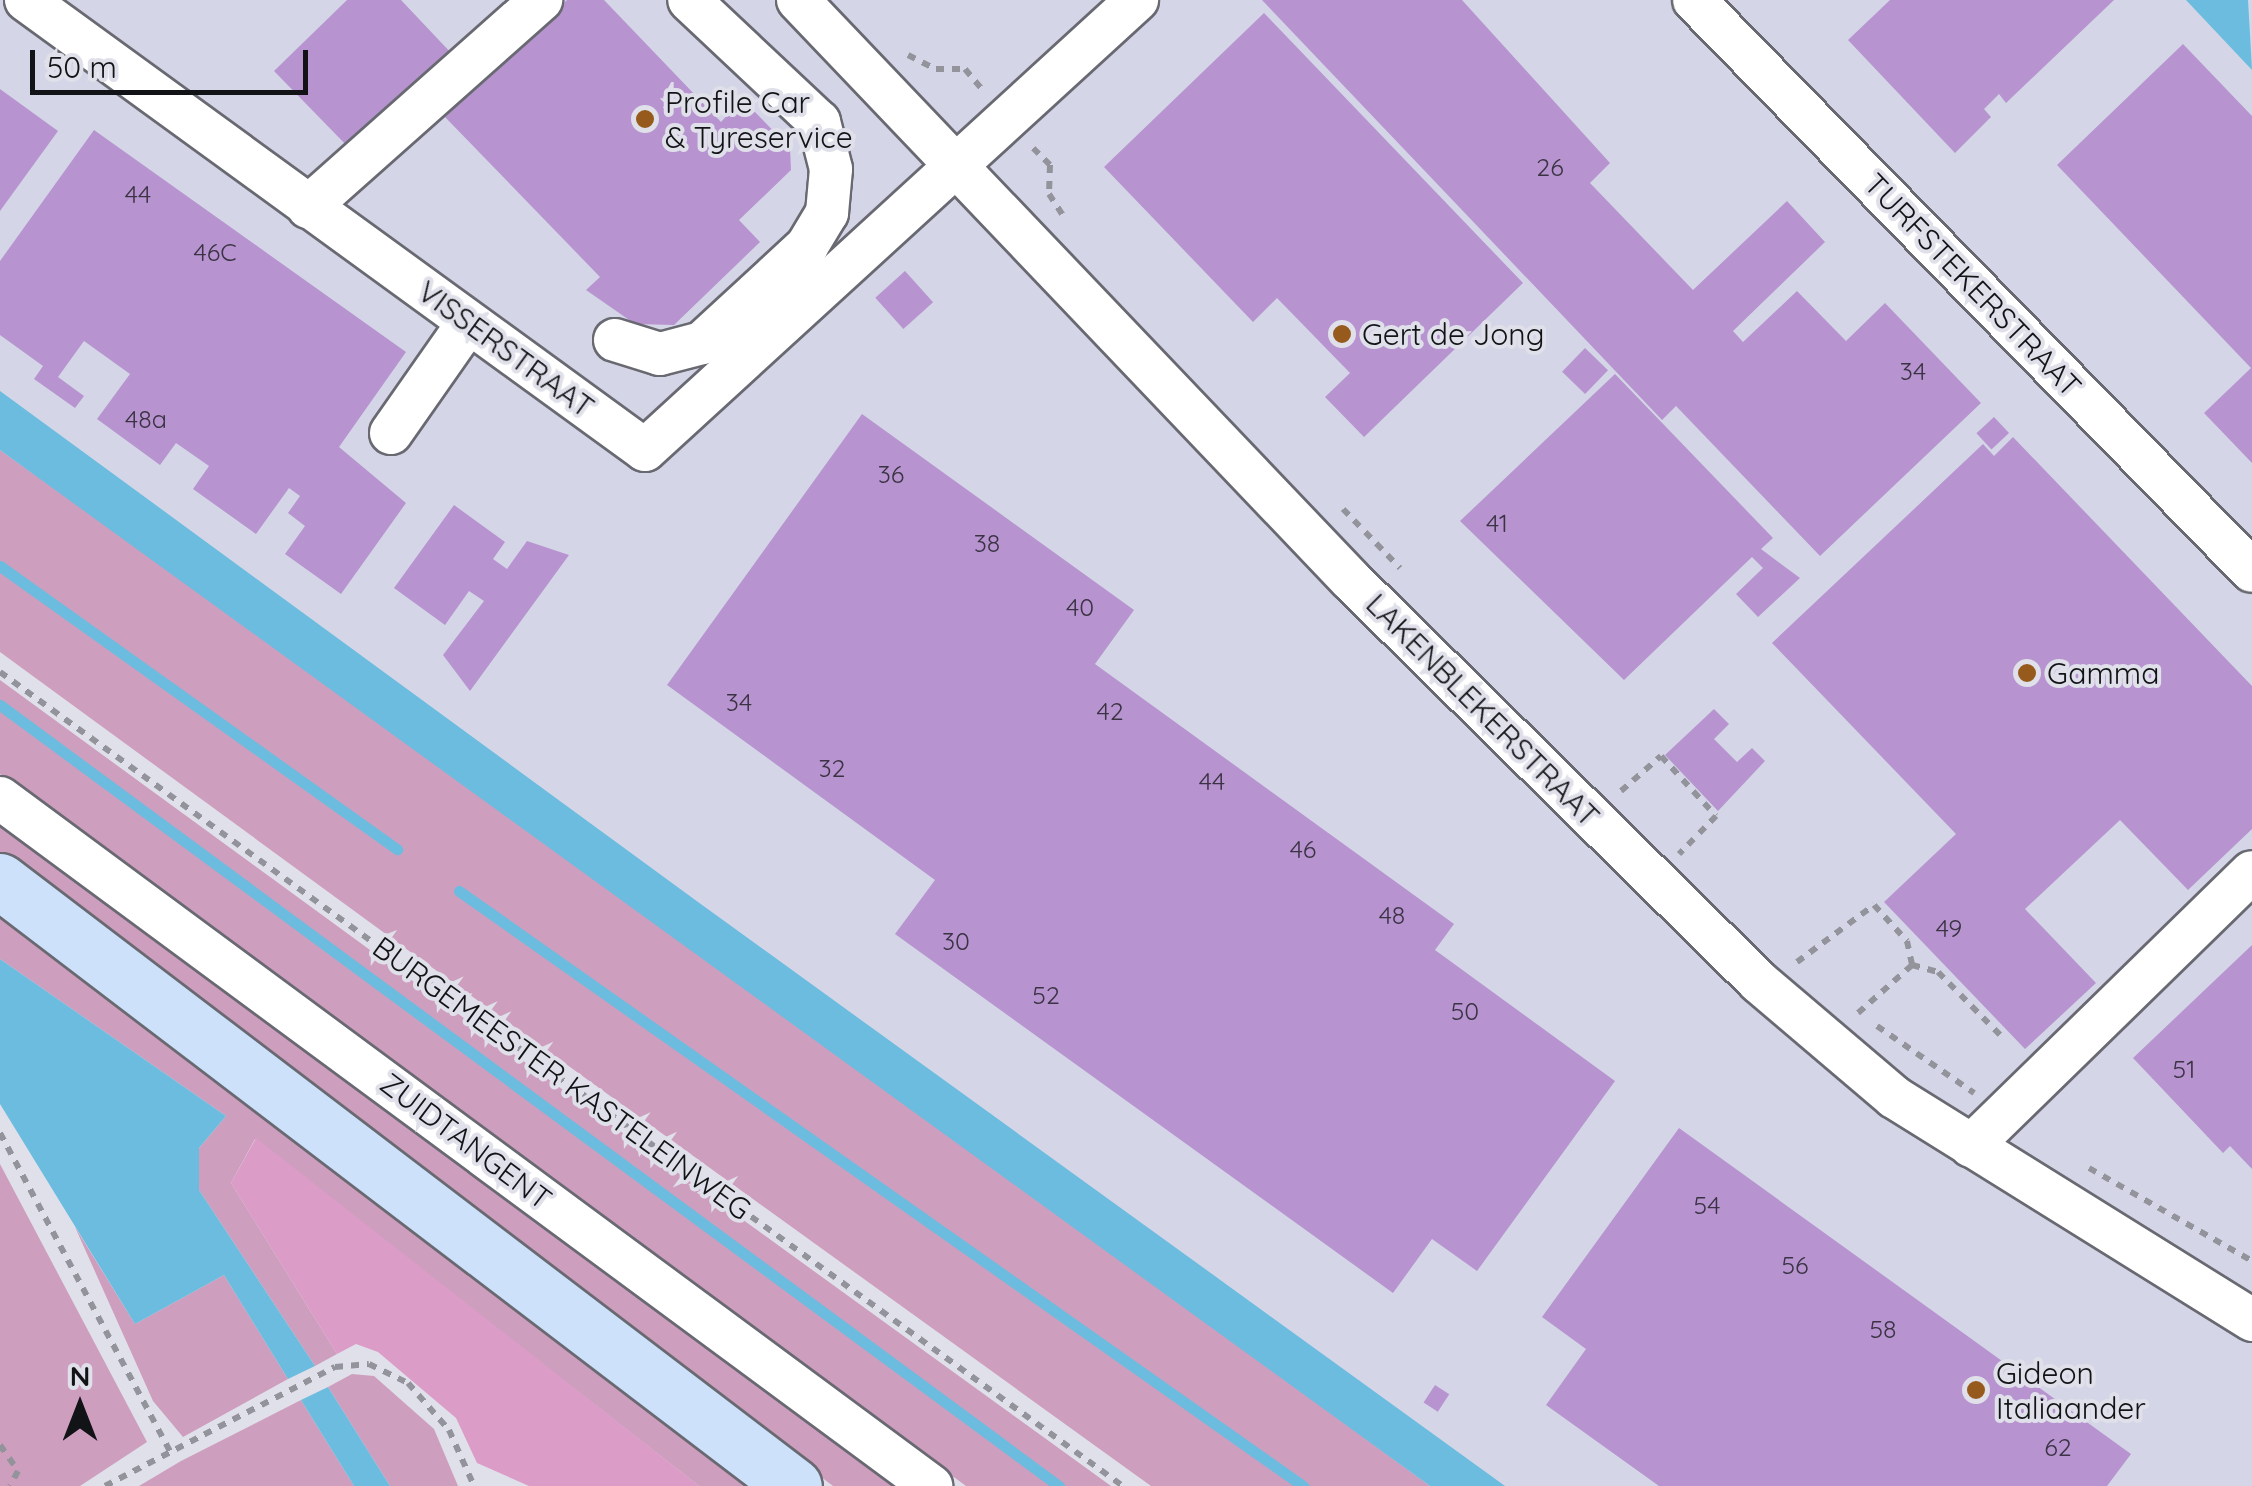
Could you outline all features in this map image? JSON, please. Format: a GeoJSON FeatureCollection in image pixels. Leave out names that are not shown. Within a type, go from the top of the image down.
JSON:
{"type":"FeatureCollection","features":[{"type":"Feature","properties":{"kind":"main road"},"geometry":{"type":"LineString","coordinates":[[0,881],[794,1486]]}},
{"type":"Feature","properties":{"kind":"street","name":"VISSERSTRAAT"},"geometry":{"type":"LineString","coordinates":[[26,0],[644,450],[779,332],[1127,3]]}},
{"type":"Feature","properties":{"kind":"street"},"geometry":{"type":"LineString","coordinates":[[308,207],[541,0]]}},
{"type":"Feature","properties":{"kind":"street"},"geometry":{"type":"LineString","coordinates":[[615,340],[660,354],[702,343],[807,246],[827,213],[831,169],[819,122],[689,0]]}},
{"type":"Feature","properties":{"kind":"street","name":"LAKENBLEKERSTRAAT"},"geometry":{"type":"LineString","coordinates":[[798,0],[1351,580],[1759,982],[1894,1097],[2252,1320]]}},
{"type":"Feature","properties":{"kind":"street","name":"TURFSTEKERSTRAAT"},"geometry":{"type":"LineString","coordinates":[[1694,0],[2252,571]]}},
{"type":"Feature","properties":{"kind":"street"},"geometry":{"type":"LineString","coordinates":[[749,299],[779,332]]}},
{"type":"Feature","properties":{"kind":"street"},"geometry":{"type":"LineString","coordinates":[[391,433],[468,322]]}},
{"type":"Feature","properties":{"kind":"street","name":"ZUIDTANGENT"},"geometry":{"type":"LineString","coordinates":[[0,798],[931,1486]]}},
{"type":"Feature","properties":{"kind":"street"},"geometry":{"type":"LineString","coordinates":[[1972,1146],[2252,872]]}},
{"type":"Feature","properties":{"kind":"path"},"geometry":{"type":"LineString","coordinates":[[896,43],[936,69],[965,69],[1050,166],[1049,194],[1072,230]]}},
{"type":"Feature","properties":{"kind":"path"},"geometry":{"type":"LineString","coordinates":[[1330,496],[1406,576]]}},
{"type":"Feature","properties":{"kind":"path","name":"BURGEMEESTER KASTELEINWEG"},"geometry":{"type":"LineString","coordinates":[[0,672],[1123,1486]]}},
{"type":"Feature","properties":{"kind":"path"},"geometry":{"type":"LineString","coordinates":[[1616,795],[1661,756],[1716,816],[1677,855]]}},
{"type":"Feature","properties":{"kind":"path"},"geometry":{"type":"LineString","coordinates":[[1603,782],[1626,805]]}},
{"type":"Feature","properties":{"kind":"path"},"geometry":{"type":"LineString","coordinates":[[1666,844],[1689,866]]}},
{"type":"Feature","properties":{"kind":"path"},"geometry":{"type":"LineString","coordinates":[[1797,962],[1874,905],[1907,941],[1912,965]]}},
{"type":"Feature","properties":{"kind":"path"},"geometry":{"type":"LineString","coordinates":[[1783,950],[1812,974]]}},
{"type":"Feature","properties":{"kind":"path"},"geometry":{"type":"LineString","coordinates":[[1858,1013],[1912,965]]}},
{"type":"Feature","properties":{"kind":"path"},"geometry":{"type":"LineString","coordinates":[[1912,965],[1938,972],[2003,1038]]}},
{"type":"Feature","properties":{"kind":"path"},"geometry":{"type":"LineString","coordinates":[[1842,1000],[2004,1114]]}},
{"type":"Feature","properties":{"kind":"path"},"geometry":{"type":"LineString","coordinates":[[0,1133],[170,1452]]}},
{"type":"Feature","properties":{"kind":"path"},"geometry":{"type":"LineString","coordinates":[[2082,1164],[2252,1261]]}},
{"type":"Feature","properties":{"kind":"path"},"geometry":{"type":"LineString","coordinates":[[105,1486],[282,1400],[335,1367],[369,1364],[408,1383],[449,1430],[474,1486]]}},
{"type":"Feature","properties":{"kind":"path"},"geometry":{"type":"LineString","coordinates":[[0,1445],[18,1470],[10,1486]]}},
{"type":"Feature","properties":{"kind":"shaded area"},"geometry":{"type":"Polygon","coordinates":[[[0,0],[2252,0],[2252,1486],[1494,1486],[0,409],[0,0]]]}},
{"type":"Feature","properties":{"kind":"shaded area"},"geometry":{"type":"Polygon","coordinates":[[[0,450],[574,859],[1430,1486],[1151,1486],[405,948],[0,652],[0,450]]]}},
{"type":"Feature","properties":{"kind":"shaded area"},"geometry":{"type":"Polygon","coordinates":[[[0,680],[1111,1486],[966,1486],[0,774],[0,680]]]}},
{"type":"Feature","properties":{"kind":"shaded area"},"geometry":{"type":"Polygon","coordinates":[[[0,823],[899,1486],[833,1486],[0,859],[0,823]]]}},
{"type":"Feature","properties":{"kind":"shaded area"},"geometry":{"type":"Polygon","coordinates":[[[0,909],[769,1486],[699,1486],[255,1139],[231,1183],[337,1354],[315,1366],[199,1190],[199,1148],[226,1116],[0,959],[0,909]]]}},
{"type":"Feature","properties":{"kind":"shaded area"},"geometry":{"type":"Polygon","coordinates":[[[256,1138],[699,1486],[529,1486],[477,1463],[456,1418],[378,1352],[356,1344],[337,1354],[231,1183],[256,1138]]]}},
{"type":"Feature","properties":{"kind":"shaded area"},"geometry":{"type":"Polygon","coordinates":[[[0,1164],[147,1442],[80,1486],[0,1486],[0,1164]]]}},
{"type":"Feature","properties":{"kind":"shaded area"},"geometry":{"type":"Polygon","coordinates":[[[75,1227],[135,1324],[224,1275],[288,1379],[183,1437],[153,1401],[75,1227]]]}},
{"type":"Feature","properties":{"kind":"shaded area"},"geometry":{"type":"Polygon","coordinates":[[[352,1374],[374,1376],[434,1429],[458,1486],[390,1486],[328,1387],[352,1374]]]}},
{"type":"Feature","properties":{"kind":"shaded area"},"geometry":{"type":"Polygon","coordinates":[[[301,1400],[354,1486],[139,1486],[181,1461],[301,1400]]]}},
{"type":"Feature","properties":{"kind":"water"},"geometry":{"type":"Polygon","coordinates":[[[2186,0],[2248,0],[2252,70],[2186,0]]]}},
{"type":"Feature","properties":{"kind":"water"},"geometry":{"type":"Polygon","coordinates":[[[0,391],[1505,1486],[1430,1486],[0,450],[0,391]]]}},
{"type":"Feature","properties":{"kind":"water"},"geometry":{"type":"Polygon","coordinates":[[[0,959],[226,1116],[199,1148],[199,1190],[315,1366],[288,1379],[224,1275],[135,1324],[0,1104],[0,959]]]}},
{"type":"Feature","properties":{"kind":"water"},"geometry":{"type":"Polygon","coordinates":[[[328,1387],[390,1486],[354,1486],[301,1400],[328,1387]]]}},
{"type":"Feature","properties":{"kind":"building"},"geometry":{"type":"Polygon","coordinates":[[[347,0],[401,0],[453,55],[352,151],[274,71],[347,0]]]}},
{"type":"Feature","properties":{"kind":"building"},"geometry":{"type":"Polygon","coordinates":[[[567,0],[604,0],[721,122],[733,109],[755,112],[790,148],[791,170],[739,220],[760,242],[674,325],[635,324],[586,290],[600,277],[445,117],[567,0]]]}},
{"type":"Feature","properties":{"kind":"building"},"geometry":{"type":"Polygon","coordinates":[[[1262,0],[1462,0],[1610,163],[1590,183],[1693,290],[1787,201],[1825,242],[1733,331],[1743,342],[1797,291],[1846,341],[1885,303],[1981,403],[1820,556],[1676,406],[1662,420],[1262,0]]]}},
{"type":"Feature","properties":{"kind":"building"},"geometry":{"type":"Polygon","coordinates":[[[1890,0],[2114,0],[2006,103],[1999,94],[1984,109],[1991,117],[1955,153],[1848,40],[1890,0]]]}},
{"type":"Feature","properties":{"kind":"building"},"geometry":{"type":"Polygon","coordinates":[[[1264,13],[1523,283],[1364,437],[1325,397],[1350,373],[1277,298],[1253,322],[1104,167],[1264,13]]]}},
{"type":"Feature","properties":{"kind":"building"},"geometry":{"type":"Polygon","coordinates":[[[2183,44],[2252,116],[2252,463],[2204,413],[2251,368],[2057,165],[2183,44]]]}},
{"type":"Feature","properties":{"kind":"building"},"geometry":{"type":"Polygon","coordinates":[[[0,89],[58,131],[0,211],[0,89]]]}},
{"type":"Feature","properties":{"kind":"building"},"geometry":{"type":"Polygon","coordinates":[[[94,130],[406,352],[339,447],[406,503],[341,594],[285,554],[305,526],[288,513],[300,496],[289,488],[256,534],[193,489],[209,466],[176,443],[160,465],[97,419],[130,374],[84,341],[58,377],[84,396],[75,408],[34,379],[43,366],[0,335],[0,261],[94,130]]]}},
{"type":"Feature","properties":{"kind":"building"},"geometry":{"type":"Polygon","coordinates":[[[905,271],[933,302],[903,329],[875,298],[905,271]]]}},
{"type":"Feature","properties":{"kind":"building"},"geometry":{"type":"Polygon","coordinates":[[[1585,348],[1608,370],[1585,394],[1562,372],[1585,348]]]}},
{"type":"Feature","properties":{"kind":"building"},"geometry":{"type":"Polygon","coordinates":[[[1615,374],[1773,538],[1761,549],[1800,578],[1758,617],[1736,594],[1763,568],[1752,557],[1624,680],[1460,521],[1615,374]]]}},
{"type":"Feature","properties":{"kind":"building"},"geometry":{"type":"Polygon","coordinates":[[[862,414],[1134,610],[1095,664],[1454,924],[1435,950],[1615,1081],[1477,1271],[1432,1239],[1393,1293],[895,934],[935,880],[667,685],[862,414]]]}},
{"type":"Feature","properties":{"kind":"building"},"geometry":{"type":"Polygon","coordinates":[[[1994,417],[2009,433],[1991,449],[1976,433],[1994,417]]]}},
{"type":"Feature","properties":{"kind":"building"},"geometry":{"type":"Polygon","coordinates":[[[2013,437],[2252,686],[2252,829],[2188,890],[2120,820],[2025,909],[2096,983],[2025,1049],[1884,902],[1956,834],[1772,643],[1983,444],[1994,456],[2013,437]]]}},
{"type":"Feature","properties":{"kind":"building"},"geometry":{"type":"Polygon","coordinates":[[[454,505],[505,542],[493,559],[507,569],[527,541],[569,555],[470,691],[443,655],[484,601],[469,591],[445,625],[394,588],[454,505]]]}},
{"type":"Feature","properties":{"kind":"building"},"geometry":{"type":"Polygon","coordinates":[[[1714,709],[1729,724],[1714,739],[1737,762],[1752,748],[1765,761],[1718,811],[1665,755],[1714,709]]]}},
{"type":"Feature","properties":{"kind":"building"},"geometry":{"type":"Polygon","coordinates":[[[2252,945],[2252,1169],[2230,1146],[2223,1153],[2133,1058],[2252,945]]]}},
{"type":"Feature","properties":{"kind":"building"},"geometry":{"type":"Polygon","coordinates":[[[1679,1128],[2131,1454],[2107,1486],[1659,1486],[1546,1405],[1586,1349],[1542,1317],[1679,1128]]]}},
{"type":"Feature","properties":{"kind":"building"},"geometry":{"type":"Polygon","coordinates":[[[1435,1385],[1449,1394],[1438,1412],[1424,1403],[1435,1385]]]}},
{"type":"Feature","properties":{"kind":"waterway"},"geometry":{"type":"LineString","coordinates":[[0,566],[397,849]]}},
{"type":"Feature","properties":{"kind":"waterway"},"geometry":{"type":"LineString","coordinates":[[0,705],[1059,1486]]}},
{"type":"Feature","properties":{"kind":"waterway"},"geometry":{"type":"LineString","coordinates":[[459,891],[1303,1486]]}},
{"type":"Feature","properties":{"kind":"place","name":"Profile Car & Tyreservice"},"geometry":{"type":"Point","coordinates":[645,119]}},
{"type":"Feature","properties":{"kind":"place","name":"Gert de Jong"},"geometry":{"type":"Point","coordinates":[1342,334]}},
{"type":"Feature","properties":{"kind":"place","name":"Gamma"},"geometry":{"type":"Point","coordinates":[2027,673]}},
{"type":"Feature","properties":{"kind":"place","name":"Gideon Italiaander"},"geometry":{"type":"Point","coordinates":[1976,1390]}}]}
